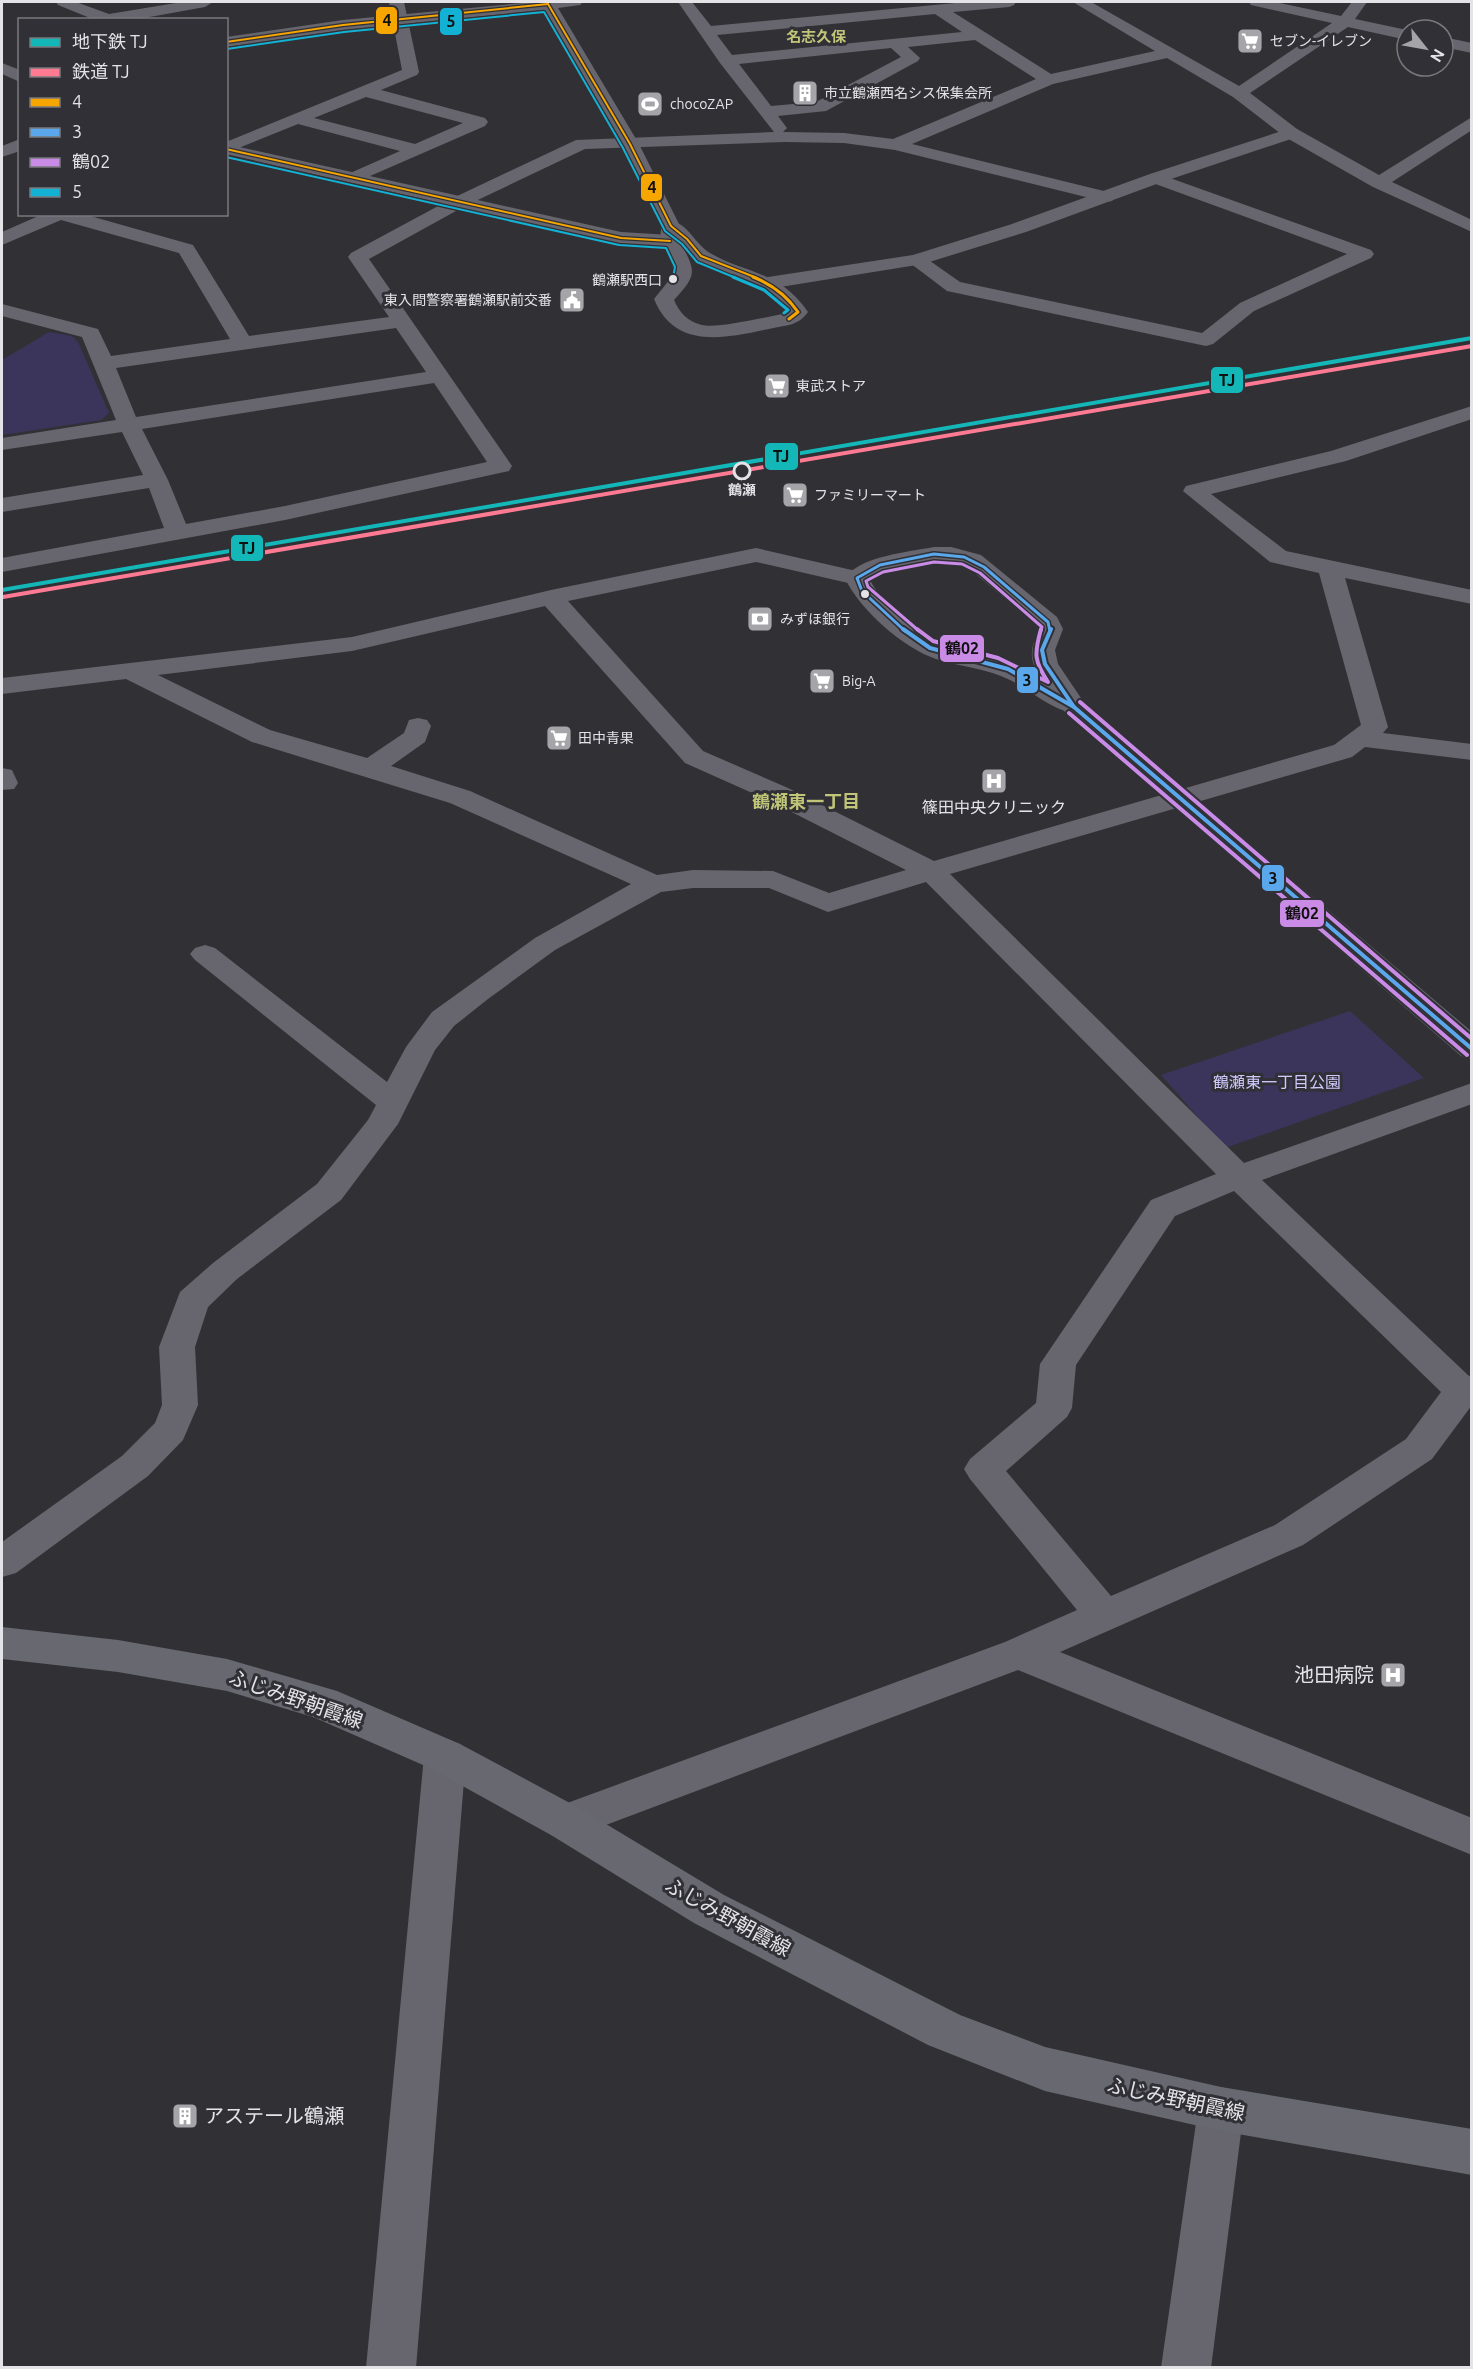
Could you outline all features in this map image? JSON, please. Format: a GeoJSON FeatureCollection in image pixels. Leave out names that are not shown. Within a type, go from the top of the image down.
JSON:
{"type":"FeatureCollection","features":[{"type":"Feature","properties":{"kind":"main road"},"geometry":{"type":"LineString","coordinates":[[1074,707],[1472,1049]]}},
{"type":"Feature","properties":{"kind":"main road","name":"ふじみ野朝霞線"},"geometry":{"type":"LineString","coordinates":[[2,1643],[118,1656],[227,1675],[323,1703],[445,1756],[566,1822],[709,1909],[944,2030],[1045,2069],[1221,2109],[1472,2152]]}},
{"type":"Feature","properties":{"kind":"street"},"geometry":{"type":"LineString","coordinates":[[67,2],[107,18]]}},
{"type":"Feature","properties":{"kind":"street"},"geometry":{"type":"LineString","coordinates":[[116,18],[205,2]]}},
{"type":"Feature","properties":{"kind":"street"},"geometry":{"type":"LineString","coordinates":[[228,147],[411,72],[396,2]]}},
{"type":"Feature","properties":{"kind":"street"},"geometry":{"type":"LineString","coordinates":[[228,42],[399,18],[575,2]]}},
{"type":"Feature","properties":{"kind":"street"},"geometry":{"type":"LineString","coordinates":[[686,2],[726,60],[785,137]]}},
{"type":"Feature","properties":{"kind":"street"},"geometry":{"type":"LineString","coordinates":[[706,31],[1010,2]]}},
{"type":"Feature","properties":{"kind":"street"},"geometry":{"type":"LineString","coordinates":[[1081,2],[1239,93],[1291,133],[1379,183],[1472,226]]}},
{"type":"Feature","properties":{"kind":"street"},"geometry":{"type":"LineString","coordinates":[[1256,2],[1395,32]]}},
{"type":"Feature","properties":{"kind":"street"},"geometry":{"type":"LineString","coordinates":[[1239,93],[1345,22],[1360,2]]}},
{"type":"Feature","properties":{"kind":"street"},"geometry":{"type":"LineString","coordinates":[[228,148],[621,238],[642,241],[670,233],[687,239],[701,256],[768,283],[792,303],[798,312],[795,316],[789,320],[706,332],[683,326],[664,299],[680,282],[684,274],[670,233],[630,144],[548,3]]}},
{"type":"Feature","properties":{"kind":"street"},"geometry":{"type":"LineString","coordinates":[[938,9],[1048,80]]}},
{"type":"Feature","properties":{"kind":"street"},"geometry":{"type":"LineString","coordinates":[[726,60],[976,35]]}},
{"type":"Feature","properties":{"kind":"street"},"geometry":{"type":"LineString","coordinates":[[765,112],[820,107],[912,58],[894,43]]}},
{"type":"Feature","properties":{"kind":"street"},"geometry":{"type":"LineString","coordinates":[[1455,44],[1472,48]]}},
{"type":"Feature","properties":{"kind":"street"},"geometry":{"type":"LineString","coordinates":[[895,145],[1048,80],[1169,53]]}},
{"type":"Feature","properties":{"kind":"street"},"geometry":{"type":"LineString","coordinates":[[2,68],[14,77]]}},
{"type":"Feature","properties":{"kind":"street"},"geometry":{"type":"LineString","coordinates":[[354,178],[479,122],[364,91]]}},
{"type":"Feature","properties":{"kind":"street"},"geometry":{"type":"LineString","coordinates":[[297,118],[417,150]]}},
{"type":"Feature","properties":{"kind":"street"},"geometry":{"type":"LineString","coordinates":[[1379,183],[1472,122]]}},
{"type":"Feature","properties":{"kind":"street"},"geometry":{"type":"LineString","coordinates":[[768,283],[916,260],[1019,228],[1156,178],[1291,133]]}},
{"type":"Feature","properties":{"kind":"street"},"geometry":{"type":"LineString","coordinates":[[2,565],[178,534],[501,466],[358,257],[459,202],[582,144],[785,137],[844,138],[895,145],[1106,197]]}},
{"type":"Feature","properties":{"kind":"street"},"geometry":{"type":"LineString","coordinates":[[2,152],[18,145]]}},
{"type":"Feature","properties":{"kind":"street"},"geometry":{"type":"LineString","coordinates":[[916,260],[954,287],[1206,340],[1246,307],[1364,254],[1156,178]]}},
{"type":"Feature","properties":{"kind":"street"},"geometry":{"type":"LineString","coordinates":[[11,215],[39,224]]}},
{"type":"Feature","properties":{"kind":"street"},"geometry":{"type":"LineString","coordinates":[[2,239],[56,216]]}},
{"type":"Feature","properties":{"kind":"street"},"geometry":{"type":"LineString","coordinates":[[67,216],[186,249],[243,343]]}},
{"type":"Feature","properties":{"kind":"street"},"geometry":{"type":"LineString","coordinates":[[2,310],[91,333],[129,425],[157,480],[178,534]]}},
{"type":"Feature","properties":{"kind":"street"},"geometry":{"type":"LineString","coordinates":[[105,363],[401,321]]}},
{"type":"Feature","properties":{"kind":"street"},"geometry":{"type":"LineString","coordinates":[[2,444],[438,376]]}},
{"type":"Feature","properties":{"kind":"street"},"geometry":{"type":"LineString","coordinates":[[1472,412],[1338,456],[1194,491],[1278,557],[1472,597]]}},
{"type":"Feature","properties":{"kind":"street"},"geometry":{"type":"LineString","coordinates":[[2,506],[157,480]]}},
{"type":"Feature","properties":{"kind":"street"},"geometry":{"type":"LineString","coordinates":[[2,686],[352,644],[550,597],[756,555],[857,579],[880,566],[934,554],[951,554],[973,560],[1048,622],[1051,629],[1042,650],[1045,664],[1074,707]]}},
{"type":"Feature","properties":{"kind":"street"},"geometry":{"type":"LineString","coordinates":[[2,1562],[135,1466],[170,1430],[180,1405],[177,1347],[192,1301],[225,1271],[329,1192],[382,1124],[391,1101],[421,1047],[443,1019],[477,992],[545,944],[654,884],[693,879],[772,880],[828,903],[1344,751],[1363,739],[1375,727],[1330,568]]}},
{"type":"Feature","properties":{"kind":"street"},"geometry":{"type":"LineString","coordinates":[[857,579],[862,591],[928,647],[944,653],[985,661],[1011,671],[1074,707]]}},
{"type":"Feature","properties":{"kind":"street"},"geometry":{"type":"LineString","coordinates":[[550,597],[694,757],[778,794],[931,871],[1239,1177],[1467,1389],[1419,1449],[1289,1535],[1019,1653],[566,1822]]}},
{"type":"Feature","properties":{"kind":"street"},"geometry":{"type":"LineString","coordinates":[[128,670],[261,736],[460,797],[654,884]]}},
{"type":"Feature","properties":{"kind":"street"},"geometry":{"type":"LineString","coordinates":[[371,768],[416,736],[417,726]]}},
{"type":"Feature","properties":{"kind":"street"},"geometry":{"type":"LineString","coordinates":[[1363,739],[1472,752]]}},
{"type":"Feature","properties":{"kind":"street"},"geometry":{"type":"LineString","coordinates":[[205,954],[391,1101]]}},
{"type":"Feature","properties":{"kind":"street"},"geometry":{"type":"LineString","coordinates":[[1105,1616],[984,1469],[1054,1408],[1058,1364],[1163,1208],[1239,1177],[1472,1093]]}},
{"type":"Feature","properties":{"kind":"street"},"geometry":{"type":"LineString","coordinates":[[1019,1653],[1472,1837]]}},
{"type":"Feature","properties":{"kind":"street"},"geometry":{"type":"LineString","coordinates":[[391,2367],[445,1756]]}},
{"type":"Feature","properties":{"kind":"street"},"geometry":{"type":"LineString","coordinates":[[1186,2367],[1221,2109]]}},
{"type":"Feature","properties":{"kind":"green space"},"geometry":{"type":"Polygon","coordinates":[[[49,332],[72,336],[78,342],[109,413],[101,420],[2,435],[2,360],[49,332]]]}},
{"type":"Feature","properties":{"kind":"green space","name":"鶴瀬東一丁目公園"},"geometry":{"type":"Polygon","coordinates":[[[1350,1011],[1424,1078],[1225,1148],[1161,1075],[1350,1011]]]}},
{"type":"Feature","properties":{"kind":"metro line","name":"TJ"},"geometry":{"type":"LineString","coordinates":[[2,590],[1472,338]]}},
{"type":"Feature","properties":{"kind":"rail line","name":"TJ"},"geometry":{"type":"LineString","coordinates":[[3,597],[1472,346]]}},
{"type":"Feature","properties":{"kind":"transit line","name":"4"},"geometry":{"type":"LineString","coordinates":[[548,4],[630,144],[671,226],[687,239],[701,256],[768,283],[792,303],[798,312],[789,319]]}},
{"type":"Feature","properties":{"kind":"transit line","name":"4"},"geometry":{"type":"LineString","coordinates":[[228,42],[343,25],[548,4]]}},
{"type":"Feature","properties":{"kind":"transit line","name":"5"},"geometry":{"type":"LineString","coordinates":[[228,49],[344,32],[544,12],[623,148],[665,231],[682,244],[697,262],[764,290],[788,310],[784,313]]}},
{"type":"Feature","properties":{"kind":"transit line","name":"4"},"geometry":{"type":"LineString","coordinates":[[228,149],[621,238],[670,241]]}},
{"type":"Feature","properties":{"kind":"transit line","name":"5"},"geometry":{"type":"LineString","coordinates":[[228,157],[619,245],[666,248],[675,267],[673,279]]}},
{"type":"Feature","properties":{"kind":"transit line","name":"3"},"geometry":{"type":"LineString","coordinates":[[934,554],[964,557],[984,567],[1048,622],[1051,629],[1042,650],[1045,664],[1074,707],[1008,669],[930,648],[904,630],[862,591],[857,578],[880,565],[934,554]]}},
{"type":"Feature","properties":{"kind":"transit line","name":"鶴02"},"geometry":{"type":"LineString","coordinates":[[934,562],[962,564],[980,573],[1042,627],[1035,651],[1038,667],[1048,682],[998,658],[933,641],[909,624],[868,587],[866,581],[883,572],[934,562]]}},
{"type":"Feature","properties":{"kind":"transit line","name":"鶴02"},"geometry":{"type":"LineString","coordinates":[[1080,702],[1472,1039]]}},
{"type":"Feature","properties":{"kind":"transit line","name":"3"},"geometry":{"type":"LineString","coordinates":[[1074,707],[1472,1049]]}},
{"type":"Feature","properties":{"kind":"transit line","name":"鶴02"},"geometry":{"type":"LineString","coordinates":[[1069,713],[1467,1055]]}},
{"type":"Feature","properties":{"kind":"place","name":"セブン-イレブン"},"geometry":{"type":"Point","coordinates":[1250,41]}},
{"type":"Feature","properties":{"kind":"place","name":"市立鶴瀬西名シス保集会所"},"geometry":{"type":"Point","coordinates":[805,93]}},
{"type":"Feature","properties":{"kind":"place","name":"chocoZAP"},"geometry":{"type":"Point","coordinates":[650,104]}},
{"type":"Feature","properties":{"kind":"place","name":"鶴瀬駅西口"},"geometry":{"type":"Point","coordinates":[673,279]}},
{"type":"Feature","properties":{"kind":"place","name":"東入間警察署鶴瀬駅前交番"},"geometry":{"type":"Point","coordinates":[572,300]}},
{"type":"Feature","properties":{"kind":"place","name":"東武ストア"},"geometry":{"type":"Point","coordinates":[777,386]}},
{"type":"Feature","properties":{"kind":"place","name":"鶴瀬"},"geometry":{"type":"Point","coordinates":[742,471]}},
{"type":"Feature","properties":{"kind":"place","name":"ファミリーマート"},"geometry":{"type":"Point","coordinates":[795,495]}},
{"type":"Feature","properties":{"kind":"place","name":"みずほ銀行"},"geometry":{"type":"Point","coordinates":[760,619]}},
{"type":"Feature","properties":{"kind":"place","name":"Big-A"},"geometry":{"type":"Point","coordinates":[822,681]}},
{"type":"Feature","properties":{"kind":"place","name":"田中青果"},"geometry":{"type":"Point","coordinates":[559,738]}},
{"type":"Feature","properties":{"kind":"place","name":"篠田中央クリニック"},"geometry":{"type":"Point","coordinates":[994,781]}},
{"type":"Feature","properties":{"kind":"place","name":"池田病院"},"geometry":{"type":"Point","coordinates":[1393,1675]}},
{"type":"Feature","properties":{"kind":"place","name":"アステール鶴瀬"},"geometry":{"type":"Point","coordinates":[185,2116]}},
{"type":"Feature","properties":{"kind":"district","name":"名志久保"},"geometry":{"type":"Point","coordinates":[816,37]}},
{"type":"Feature","properties":{"kind":"district","name":"鶴瀬東一丁目"},"geometry":{"type":"Point","coordinates":[806,802]}}]}
